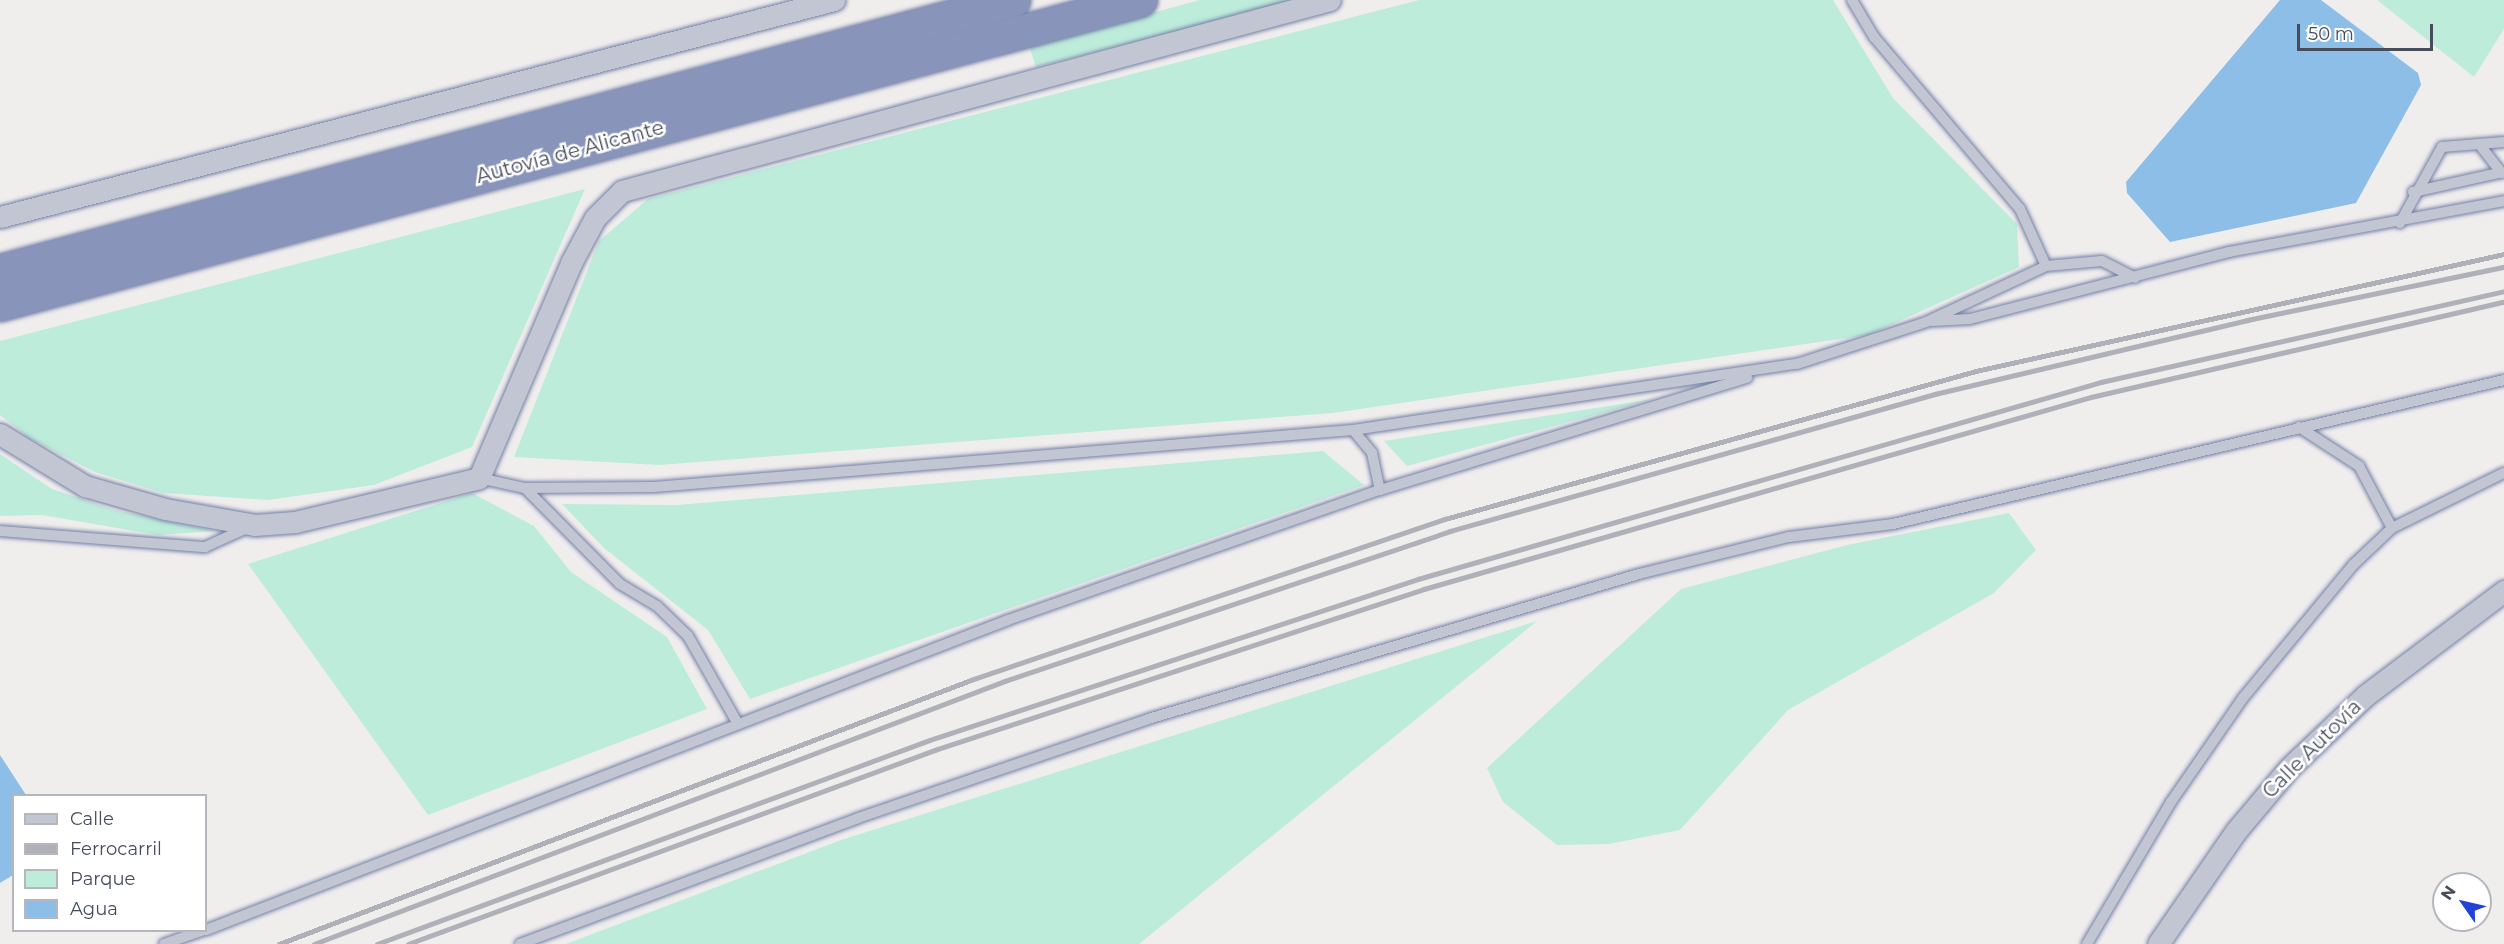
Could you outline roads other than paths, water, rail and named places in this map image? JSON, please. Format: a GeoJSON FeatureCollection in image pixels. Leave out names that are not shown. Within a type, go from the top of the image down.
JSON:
{"type":"FeatureCollection","features":[{"type":"Feature","properties":{"kind":"highway","name":"Autovía de Alicante"},"geometry":{"type":"LineString","coordinates":[[0,271],[1013,0]]}},
{"type":"Feature","properties":{"kind":"highway","name":"Autovía de Alicante"},"geometry":{"type":"LineString","coordinates":[[0,304],[1140,0]]}},
{"type":"Feature","properties":{"kind":"street"},"geometry":{"type":"LineString","coordinates":[[0,217],[834,0]]}},
{"type":"Feature","properties":{"kind":"street"},"geometry":{"type":"LineString","coordinates":[[0,434],[85,486],[165,509],[255,525],[296,522],[479,478],[571,263],[595,218],[622,191],[1330,0]]}},
{"type":"Feature","properties":{"kind":"street","name":"Calle Autovía"},"geometry":{"type":"LineString","coordinates":[[2158,944],[2222,849],[2289,768],[2366,695],[2504,591]]}},
{"type":"Feature","properties":{"kind":"lane"},"geometry":{"type":"LineString","coordinates":[[1852,0],[1874,37],[2020,209],[2046,266]]}},
{"type":"Feature","properties":{"kind":"lane"},"geometry":{"type":"LineString","coordinates":[[2400,223],[2414,192],[2442,147],[2504,142]]}},
{"type":"Feature","properties":{"kind":"lane"},"geometry":{"type":"LineString","coordinates":[[2414,192],[2501,172],[2479,144]]}},
{"type":"Feature","properties":{"kind":"lane"},"geometry":{"type":"LineString","coordinates":[[1926,322],[1970,319],[2229,252],[2400,223],[2504,201]]}},
{"type":"Feature","properties":{"kind":"lane"},"geometry":{"type":"LineString","coordinates":[[207,929],[343,881],[738,724],[1008,620],[1380,490],[1926,322],[2046,266],[2102,261],[2135,278]]}},
{"type":"Feature","properties":{"kind":"lane"},"geometry":{"type":"LineString","coordinates":[[479,478],[525,488],[654,487],[1353,430],[1788,365]]}},
{"type":"Feature","properties":{"kind":"lane"},"geometry":{"type":"LineString","coordinates":[[520,944],[837,826],[1148,719],[1639,574],[1789,537],[1893,524],[2504,380]]}},
{"type":"Feature","properties":{"kind":"lane"},"geometry":{"type":"LineString","coordinates":[[2299,427],[2359,466],[2392,528]]}},
{"type":"Feature","properties":{"kind":"lane"},"geometry":{"type":"LineString","coordinates":[[1353,430],[1372,453],[1380,490]]}},
{"type":"Feature","properties":{"kind":"lane"},"geometry":{"type":"LineString","coordinates":[[2087,944],[2171,802],[2243,698],[2353,565],[2392,528],[2504,472]]}},
{"type":"Feature","properties":{"kind":"lane"},"geometry":{"type":"LineString","coordinates":[[525,488],[620,584],[657,606],[688,636],[738,724]]}},
{"type":"Feature","properties":{"kind":"lane"},"geometry":{"type":"LineString","coordinates":[[0,531],[205,546],[255,525]]}},
{"type":"Feature","properties":{"kind":"lane"},"geometry":{"type":"LineString","coordinates":[[164,944],[199,932]]}},
{"type":"Feature","properties":{"kind":"water"},"geometry":{"type":"Polygon","coordinates":[[[2280,0],[2321,0],[2418,73],[2421,85],[2356,203],[2170,242],[2127,193],[2126,182],[2280,0]]]}},
{"type":"Feature","properties":{"kind":"water"},"geometry":{"type":"Polygon","coordinates":[[[0,755],[25,794],[12,794],[12,876],[0,883],[0,755]]]}},
{"type":"Feature","properties":{"kind":"railway"},"geometry":{"type":"LineString","coordinates":[[279,944],[971,680],[1445,519],[1976,371],[2504,254]]}},
{"type":"Feature","properties":{"kind":"railway"},"geometry":{"type":"LineString","coordinates":[[314,944],[1005,681],[1450,531],[1935,394],[2247,320],[2504,267]]}},
{"type":"Feature","properties":{"kind":"railway"},"geometry":{"type":"LineString","coordinates":[[377,944],[930,740],[1418,579],[2101,382],[2504,291]]}},
{"type":"Feature","properties":{"kind":"railway"},"geometry":{"type":"LineString","coordinates":[[408,944],[935,750],[1424,589],[2091,397],[2504,302]]}}]}
